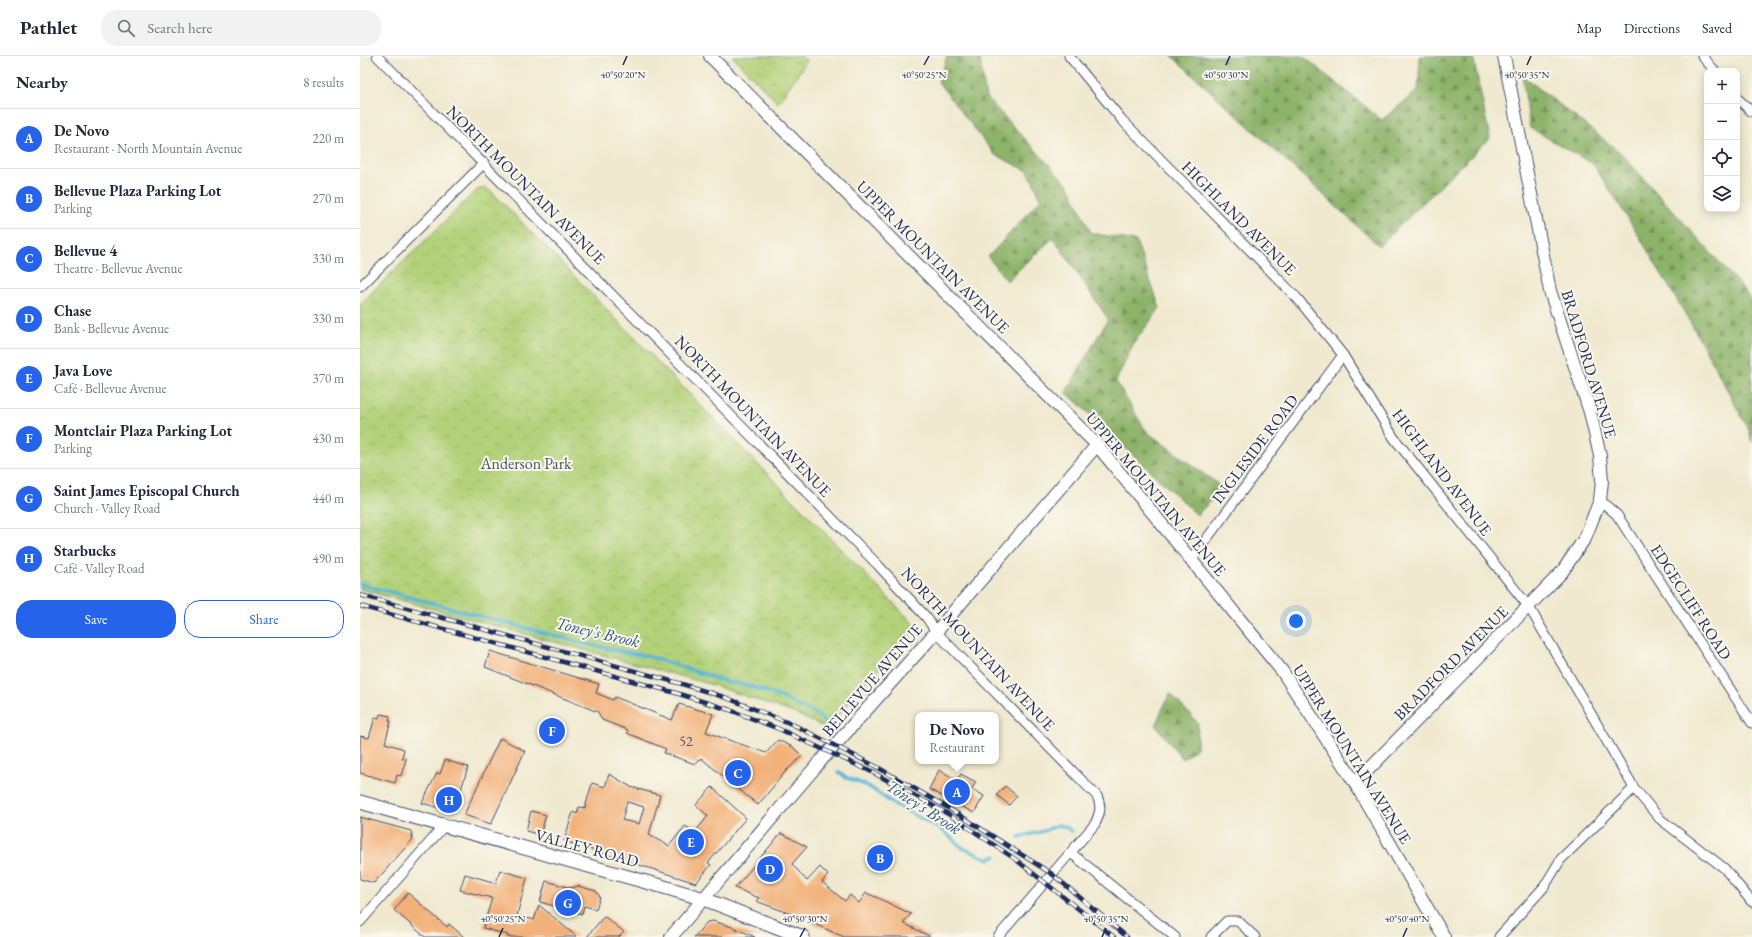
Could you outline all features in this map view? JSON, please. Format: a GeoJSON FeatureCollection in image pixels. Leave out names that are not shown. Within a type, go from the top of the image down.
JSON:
{"type":"FeatureCollection","features":[{"type":"Feature","properties":{"kind":"main road","name":"VALLEY ROAD"},"geometry":{"type":"LineString","coordinates":[[360,802],[704,899],[803,937]]}},
{"type":"Feature","properties":{"kind":"street","name":"NORTH MOUNTAIN AVENUE"},"geometry":{"type":"LineString","coordinates":[[377,56],[484,163],[877,564],[927,618],[936,632],[1097,796],[1100,803],[1100,812],[1095,824],[1071,853]]}},
{"type":"Feature","properties":{"kind":"street","name":"UPPER MOUNTAIN AVENUE"},"geometry":{"type":"LineString","coordinates":[[710,56],[1097,445],[1282,671],[1354,783],[1444,937]]}},
{"type":"Feature","properties":{"kind":"street","name":"HIGHLAND AVENUE"},"geometry":{"type":"LineString","coordinates":[[1070,56],[1122,120],[1298,298],[1343,355],[1394,438],[1529,607],[1634,788],[1660,819],[1724,868],[1752,902]]}},
{"type":"Feature","properties":{"kind":"street","name":"BRADFORD AVENUE"},"geometry":{"type":"LineString","coordinates":[[1354,783],[1558,577],[1576,554],[1593,520],[1600,500],[1601,475],[1596,434],[1550,291],[1504,56]]}},
{"type":"Feature","properties":{"kind":"street"},"geometry":{"type":"LineString","coordinates":[[1702,56],[1712,68]]}},
{"type":"Feature","properties":{"kind":"street"},"geometry":{"type":"LineString","coordinates":[[1740,101],[1752,112]]}},
{"type":"Feature","properties":{"kind":"street"},"geometry":{"type":"LineString","coordinates":[[360,287],[484,163]]}},
{"type":"Feature","properties":{"kind":"street","name":"INGLESIDE ROAD"},"geometry":{"type":"LineString","coordinates":[[1191,560],[1343,355]]}},
{"type":"Feature","properties":{"kind":"street","name":"BELLEVUE AVENUE"},"geometry":{"type":"LineString","coordinates":[[671,937],[818,764],[936,632],[1097,445]]}},
{"type":"Feature","properties":{"kind":"street","name":"EDGECLIFF ROAD"},"geometry":{"type":"LineString","coordinates":[[1600,500],[1616,515],[1752,723]]}},
{"type":"Feature","properties":{"kind":"street"},"geometry":{"type":"LineString","coordinates":[[1499,937],[1544,886],[1561,859],[1634,788]]}},
{"type":"Feature","properties":{"kind":"street"},"geometry":{"type":"LineString","coordinates":[[360,922],[444,826]]}},
{"type":"Feature","properties":{"kind":"street"},"geometry":{"type":"LineString","coordinates":[[998,937],[1071,853],[1175,937]]}},
{"type":"Feature","properties":{"kind":"street"},"geometry":{"type":"LineString","coordinates":[[1211,937],[1227,921],[1238,921],[1255,937]]}},
{"type":"Feature","properties":{"kind":"green space"},"geometry":{"type":"Polygon","coordinates":[[[732,56],[801,56],[807,61],[778,103],[732,56]]]}},
{"type":"Feature","properties":{"kind":"green space"},"geometry":{"type":"Polygon","coordinates":[[[947,56],[981,56],[980,59],[986,97],[1069,186],[1091,233],[1136,241],[1160,308],[1134,343],[1116,381],[1146,431],[1223,488],[1197,515],[1066,392],[1108,319],[1057,243],[1052,239],[1007,281],[988,257],[1041,199],[1028,171],[995,155],[938,82],[947,56]]]}},
{"type":"Feature","properties":{"kind":"green space"},"geometry":{"type":"Polygon","coordinates":[[[1172,56],[1303,56],[1382,120],[1418,90],[1420,56],[1473,56],[1490,138],[1379,246],[1172,56]]]}},
{"type":"Feature","properties":{"kind":"green space"},"geometry":{"type":"Polygon","coordinates":[[[1522,75],[1621,153],[1738,283],[1752,301],[1752,442],[1749,430],[1697,334],[1636,231],[1593,164],[1530,128],[1522,75]]]}},
{"type":"Feature","properties":{"kind":"green space","name":"Anderson Park"},"geometry":{"type":"Polygon","coordinates":[[[484,188],[491,191],[917,627],[826,728],[794,713],[713,685],[360,589],[360,304],[477,190],[484,188]]]}},
{"type":"Feature","properties":{"kind":"green space"},"geometry":{"type":"Polygon","coordinates":[[[1170,693],[1198,723],[1197,748],[1183,759],[1155,725],[1170,693]]]}},
{"type":"Feature","properties":{"kind":"building"},"geometry":{"type":"Polygon","coordinates":[[[490,651],[599,684],[596,693],[613,700],[615,697],[672,720],[679,704],[713,714],[706,732],[766,753],[778,740],[793,747],[802,756],[786,771],[758,805],[701,758],[695,764],[664,753],[666,749],[627,733],[628,730],[602,720],[598,712],[485,667],[490,651]]]}},
{"type":"Feature","properties":{"kind":"building"},"geometry":{"type":"Polygon","coordinates":[[[380,714],[390,716],[389,721],[391,721],[385,743],[404,749],[402,758],[406,759],[401,776],[397,775],[395,783],[360,773],[360,736],[369,738],[375,717],[379,718],[380,714]]]}},
{"type":"Feature","properties":{"kind":"building"},"geometry":{"type":"Polygon","coordinates":[[[500,738],[525,751],[491,824],[464,815],[500,738]]]}},
{"type":"Feature","properties":{"kind":"building"},"geometry":{"type":"Polygon","coordinates":[[[445,760],[468,767],[454,812],[422,803],[437,773],[440,774],[445,760]]]}},
{"type":"Feature","properties":{"kind":"building"},"geometry":{"type":"Polygon","coordinates":[[[939,770],[957,780],[961,774],[976,782],[972,789],[984,796],[974,813],[929,789],[939,770]]]}},
{"type":"Feature","properties":{"kind":"building"},"geometry":{"type":"Polygon","coordinates":[[[609,774],[631,787],[660,795],[649,835],[669,846],[685,826],[695,832],[708,816],[696,805],[712,787],[746,818],[708,863],[711,865],[696,883],[564,841],[573,812],[577,814],[579,807],[585,808],[592,783],[605,787],[609,774]],[[627,802],[622,820],[639,824],[644,807],[627,802]]]}},
{"type":"Feature","properties":{"kind":"building"},"geometry":{"type":"Polygon","coordinates":[[[1005,786],[1017,796],[1009,805],[997,795],[1005,786]]]}},
{"type":"Feature","properties":{"kind":"building"},"geometry":{"type":"Polygon","coordinates":[[[531,811],[546,815],[540,835],[526,831],[531,811]]]}},
{"type":"Feature","properties":{"kind":"building"},"geometry":{"type":"Polygon","coordinates":[[[360,817],[411,831],[413,839],[374,883],[360,879],[360,817]]]}},
{"type":"Feature","properties":{"kind":"building"},"geometry":{"type":"Polygon","coordinates":[[[781,833],[807,847],[792,864],[807,881],[820,867],[828,875],[822,882],[845,901],[850,895],[859,903],[866,893],[876,897],[911,914],[903,923],[931,937],[844,937],[794,915],[756,901],[759,898],[735,888],[781,833]]]}},
{"type":"Feature","properties":{"kind":"building"},"geometry":{"type":"Polygon","coordinates":[[[500,870],[527,878],[517,915],[534,920],[539,905],[577,937],[507,937],[508,935],[483,928],[492,898],[460,890],[465,874],[496,883],[500,870]]]}},
{"type":"Feature","properties":{"kind":"building"},"geometry":{"type":"Polygon","coordinates":[[[546,881],[571,888],[578,886],[596,891],[600,897],[596,909],[584,906],[582,914],[540,902],[546,881]]]}},
{"type":"Feature","properties":{"kind":"building"},"geometry":{"type":"Polygon","coordinates":[[[408,893],[447,927],[449,924],[464,937],[425,937],[394,910],[408,893]]]}},
{"type":"Feature","properties":{"kind":"building"},"geometry":{"type":"Polygon","coordinates":[[[604,916],[624,932],[619,937],[587,937],[604,916]]]}},
{"type":"Feature","properties":{"kind":"building"},"geometry":{"type":"Polygon","coordinates":[[[713,921],[755,937],[694,937],[707,922],[713,921]]]}},
{"type":"Feature","properties":{"kind":"waterway","name":"Toney's Brook"},"geometry":{"type":"LineString","coordinates":[[360,584],[590,645],[651,657],[727,682],[750,686],[781,697],[819,715],[824,722]]}},
{"type":"Feature","properties":{"kind":"waterway","name":"Toney's Brook"},"geometry":{"type":"LineString","coordinates":[[839,772],[845,777],[868,786],[894,804],[942,830],[963,848],[988,859],[996,856]]}},
{"type":"Feature","properties":{"kind":"waterway","name":"Toney's Brook"},"geometry":{"type":"LineString","coordinates":[[1019,837],[1044,831],[1058,825],[1066,827],[1071,831]]}},
{"type":"Feature","properties":{"kind":"railway"},"geometry":{"type":"LineString","coordinates":[[360,595],[682,684],[727,698],[794,725],[877,767],[950,809],[1052,874],[1127,937]]}},
{"type":"Feature","properties":{"kind":"railway"},"geometry":{"type":"LineString","coordinates":[[360,606],[676,693],[730,710],[779,729],[874,773],[948,814],[1015,859],[1114,937]]}},
{"type":"Feature","properties":{"kind":"place","name":"Montclair Plaza Parking Lot"},"geometry":{"type":"Point","coordinates":[552,731]}},
{"type":"Feature","properties":{"kind":"place","name":"Bellevue 4"},"geometry":{"type":"Point","coordinates":[738,773]}},
{"type":"Feature","properties":{"kind":"place","name":"De Novo"},"geometry":{"type":"Point","coordinates":[957,792]}},
{"type":"Feature","properties":{"kind":"place","name":"Starbucks"},"geometry":{"type":"Point","coordinates":[449,800]}},
{"type":"Feature","properties":{"kind":"place","name":"Java Love"},"geometry":{"type":"Point","coordinates":[691,842]}},
{"type":"Feature","properties":{"kind":"place","name":"Bellevue Plaza Parking Lot"},"geometry":{"type":"Point","coordinates":[880,858]}},
{"type":"Feature","properties":{"kind":"place","name":"Chase"},"geometry":{"type":"Point","coordinates":[770,869]}},
{"type":"Feature","properties":{"kind":"place","name":"Saint James Episcopal Church"},"geometry":{"type":"Point","coordinates":[568,903]}}]}
